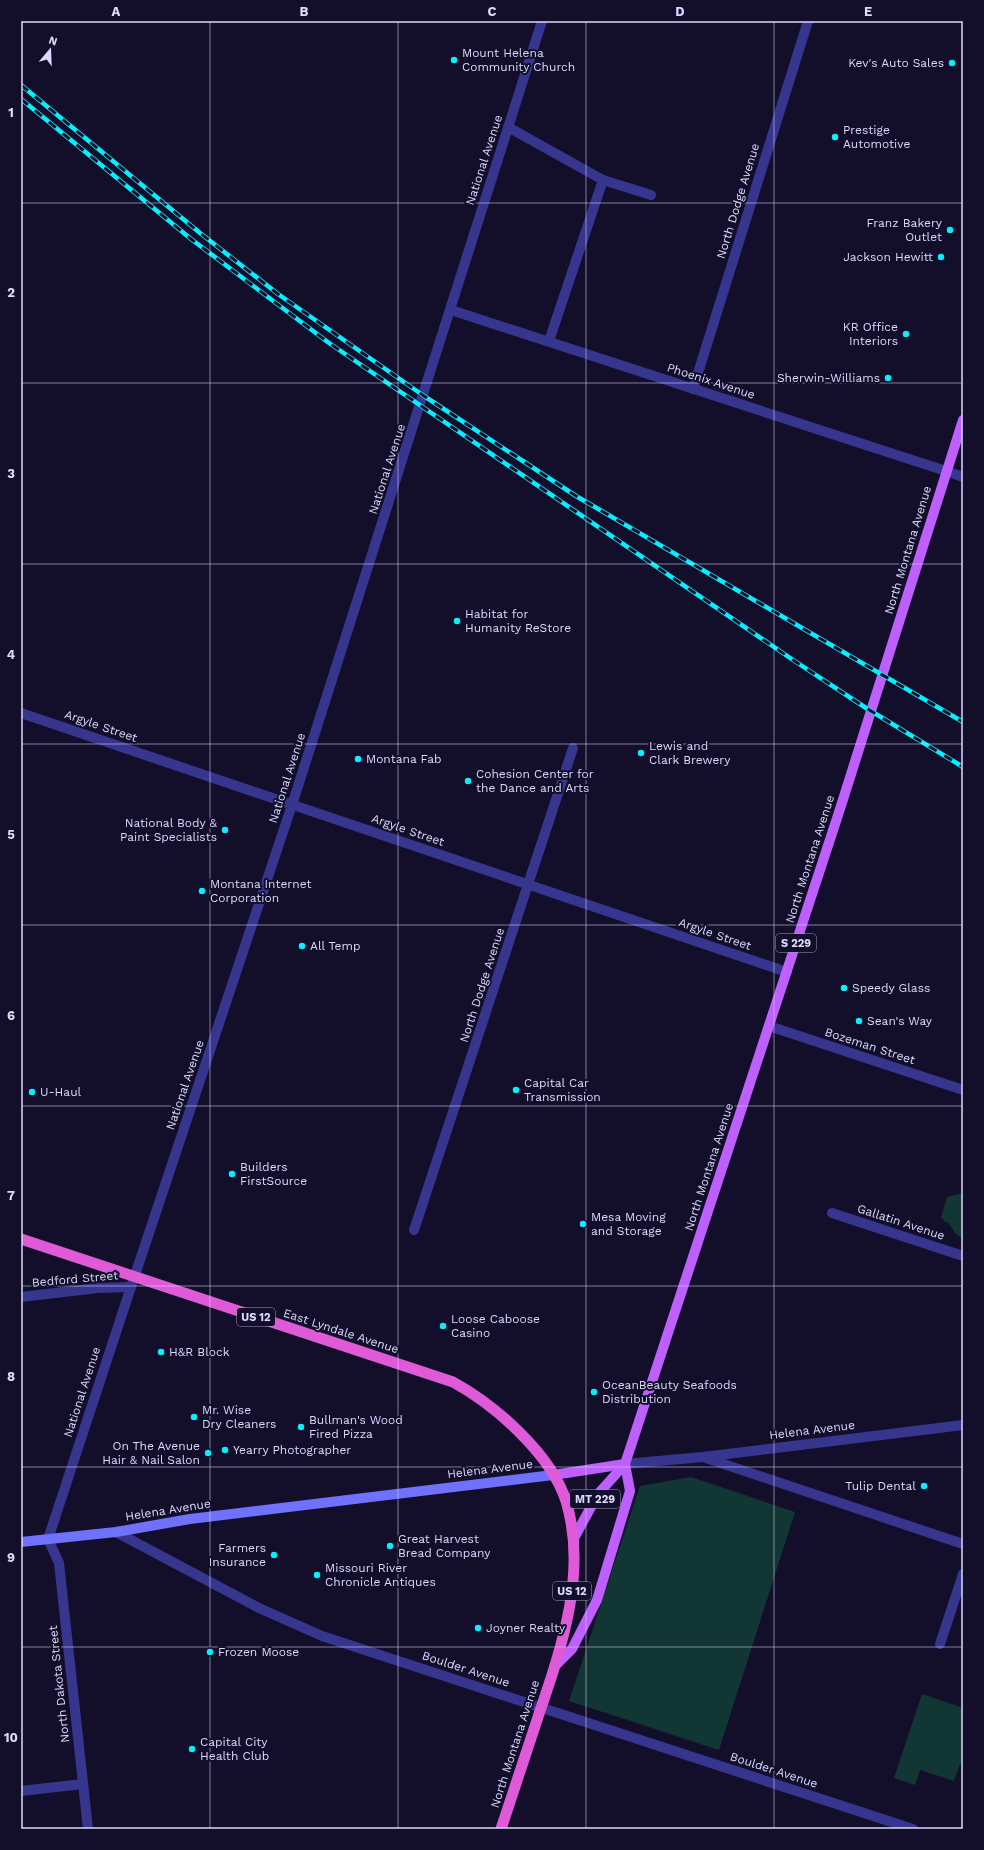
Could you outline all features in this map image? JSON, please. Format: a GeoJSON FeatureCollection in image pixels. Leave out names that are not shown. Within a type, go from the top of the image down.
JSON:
{"type":"FeatureCollection","features":[{"type":"Feature","properties":{"kind":"highway","name":"East Lyndale Avenue"},"geometry":{"type":"LineString","coordinates":[[21,1239],[132,1282],[357,1350],[453,1382],[476,1396],[509,1423],[546,1462],[553,1475]]}},
{"type":"Feature","properties":{"kind":"highway","name":"North Montana Avenue"},"geometry":{"type":"LineString","coordinates":[[501,1829],[565,1631],[571,1597],[573,1540],[570,1515],[565,1499],[553,1475]]}},
{"type":"Feature","properties":{"kind":"main road","name":"North Montana Avenue"},"geometry":{"type":"LineString","coordinates":[[573,1540],[598,1494],[625,1464],[787,972],[883,675],[963,420]]}},
{"type":"Feature","properties":{"kind":"main road","name":"North Montana Avenue"},"geometry":{"type":"LineString","coordinates":[[554,1667],[572,1649],[597,1600],[630,1491],[625,1464]]}},
{"type":"Feature","properties":{"kind":"main road","name":"Helena Avenue"},"geometry":{"type":"LineString","coordinates":[[21,1542],[116,1532],[190,1519],[553,1475],[625,1464]]}},
{"type":"Feature","properties":{"kind":"street","name":"National Avenue"},"geometry":{"type":"LineString","coordinates":[[48,1539],[132,1282],[292,805],[542,21]]}},
{"type":"Feature","properties":{"kind":"street","name":"North Dodge Avenue"},"geometry":{"type":"LineString","coordinates":[[693,389],[808,21]]}},
{"type":"Feature","properties":{"kind":"street"},"geometry":{"type":"LineString","coordinates":[[508,128],[603,180],[651,195]]}},
{"type":"Feature","properties":{"kind":"street"},"geometry":{"type":"LineString","coordinates":[[549,341],[603,180]]}},
{"type":"Feature","properties":{"kind":"street","name":"Phoenix Avenue"},"geometry":{"type":"LineString","coordinates":[[451,310],[963,476]]}},
{"type":"Feature","properties":{"kind":"street","name":"Argyle Street"},"geometry":{"type":"LineString","coordinates":[[21,713],[787,972]]}},
{"type":"Feature","properties":{"kind":"street","name":"North Dodge Avenue"},"geometry":{"type":"LineString","coordinates":[[414,1230],[573,748]]}},
{"type":"Feature","properties":{"kind":"street","name":"Bozeman Street"},"geometry":{"type":"LineString","coordinates":[[769,1026],[963,1090]]}},
{"type":"Feature","properties":{"kind":"street","name":"Gallatin Avenue"},"geometry":{"type":"LineString","coordinates":[[832,1213],[963,1256]]}},
{"type":"Feature","properties":{"kind":"street","name":"Bedford Street"},"geometry":{"type":"LineString","coordinates":[[21,1297],[98,1288],[132,1282]]}},
{"type":"Feature","properties":{"kind":"street","name":"Helena Avenue"},"geometry":{"type":"LineString","coordinates":[[625,1464],[703,1457],[963,1425]]}},
{"type":"Feature","properties":{"kind":"street"},"geometry":{"type":"LineString","coordinates":[[703,1457],[963,1544]]}},
{"type":"Feature","properties":{"kind":"street","name":"Boulder Avenue"},"geometry":{"type":"LineString","coordinates":[[116,1532],[259,1608],[322,1636],[541,1707],[882,1824],[913,1829]]}},
{"type":"Feature","properties":{"kind":"street","name":"North Dakota Street"},"geometry":{"type":"LineString","coordinates":[[48,1539],[59,1563],[88,1829]]}},
{"type":"Feature","properties":{"kind":"street"},"geometry":{"type":"LineString","coordinates":[[940,1644],[963,1574]]}},
{"type":"Feature","properties":{"kind":"street"},"geometry":{"type":"LineString","coordinates":[[21,1791],[83,1784]]}},
{"type":"Feature","properties":{"kind":"green space"},"geometry":{"type":"Polygon","coordinates":[[[963,1193],[963,1239],[955,1233],[948,1222],[945,1222],[941,1217],[947,1197],[963,1193]]]}},
{"type":"Feature","properties":{"kind":"green space"},"geometry":{"type":"Polygon","coordinates":[[[691,1477],[795,1512],[719,1750],[569,1701],[640,1486],[691,1477]]]}},
{"type":"Feature","properties":{"kind":"green space"},"geometry":{"type":"Polygon","coordinates":[[[922,1694],[963,1708],[963,1764],[960,1764],[954,1781],[920,1770],[915,1785],[894,1778],[922,1694]]]}},
{"type":"Feature","properties":{"kind":"railway"},"geometry":{"type":"LineString","coordinates":[[21,85],[200,233],[278,294],[424,396],[576,496],[963,722]]}},
{"type":"Feature","properties":{"kind":"railway"},"geometry":{"type":"LineString","coordinates":[[21,99],[191,239],[329,343],[793,660],[866,708],[963,767]]}},
{"type":"Feature","properties":{"kind":"place","name":"Mount Helena Community Church"},"geometry":{"type":"Point","coordinates":[454,60]}},
{"type":"Feature","properties":{"kind":"place","name":"Kev's Auto Sales"},"geometry":{"type":"Point","coordinates":[952,63]}},
{"type":"Feature","properties":{"kind":"place","name":"Prestige Automotive"},"geometry":{"type":"Point","coordinates":[835,137]}},
{"type":"Feature","properties":{"kind":"place","name":"Franz Bakery Outlet"},"geometry":{"type":"Point","coordinates":[950,230]}},
{"type":"Feature","properties":{"kind":"place","name":"Jackson Hewitt"},"geometry":{"type":"Point","coordinates":[941,257]}},
{"type":"Feature","properties":{"kind":"place","name":"KR Office Interiors"},"geometry":{"type":"Point","coordinates":[906,334]}},
{"type":"Feature","properties":{"kind":"place","name":"Sherwin-Williams"},"geometry":{"type":"Point","coordinates":[888,378]}},
{"type":"Feature","properties":{"kind":"place","name":"Habitat for Humanity ReStore"},"geometry":{"type":"Point","coordinates":[457,621]}},
{"type":"Feature","properties":{"kind":"place","name":"Lewis and Clark Brewery"},"geometry":{"type":"Point","coordinates":[641,753]}},
{"type":"Feature","properties":{"kind":"place","name":"Montana Fab"},"geometry":{"type":"Point","coordinates":[358,759]}},
{"type":"Feature","properties":{"kind":"place","name":"Cohesion Center for the Dance and Arts"},"geometry":{"type":"Point","coordinates":[468,781]}},
{"type":"Feature","properties":{"kind":"place","name":"National Body & Paint Specialists"},"geometry":{"type":"Point","coordinates":[225,830]}},
{"type":"Feature","properties":{"kind":"place","name":"Montana Internet Corporation"},"geometry":{"type":"Point","coordinates":[202,891]}},
{"type":"Feature","properties":{"kind":"place","name":"All Temp"},"geometry":{"type":"Point","coordinates":[302,946]}},
{"type":"Feature","properties":{"kind":"place","name":"Speedy Glass"},"geometry":{"type":"Point","coordinates":[844,988]}},
{"type":"Feature","properties":{"kind":"place","name":"Sean's Way"},"geometry":{"type":"Point","coordinates":[859,1021]}},
{"type":"Feature","properties":{"kind":"place","name":"Capital Car Transmission"},"geometry":{"type":"Point","coordinates":[516,1090]}},
{"type":"Feature","properties":{"kind":"place","name":"U-Haul"},"geometry":{"type":"Point","coordinates":[32,1092]}},
{"type":"Feature","properties":{"kind":"place","name":"Builders FirstSource"},"geometry":{"type":"Point","coordinates":[232,1174]}},
{"type":"Feature","properties":{"kind":"place","name":"Mesa Moving and Storage"},"geometry":{"type":"Point","coordinates":[583,1224]}},
{"type":"Feature","properties":{"kind":"place","name":"Loose Caboose Casino"},"geometry":{"type":"Point","coordinates":[443,1326]}},
{"type":"Feature","properties":{"kind":"place","name":"H&R Block"},"geometry":{"type":"Point","coordinates":[161,1352]}},
{"type":"Feature","properties":{"kind":"place","name":"OceanBeauty Seafoods Distribution"},"geometry":{"type":"Point","coordinates":[594,1392]}},
{"type":"Feature","properties":{"kind":"place","name":"Mr. Wise Dry Cleaners"},"geometry":{"type":"Point","coordinates":[194,1417]}},
{"type":"Feature","properties":{"kind":"place","name":"Bullman's Wood Fired Pizza"},"geometry":{"type":"Point","coordinates":[301,1427]}},
{"type":"Feature","properties":{"kind":"place","name":"Yearry Photographer"},"geometry":{"type":"Point","coordinates":[225,1450]}},
{"type":"Feature","properties":{"kind":"place","name":"On The Avenue Hair & Nail Salon"},"geometry":{"type":"Point","coordinates":[208,1453]}},
{"type":"Feature","properties":{"kind":"place","name":"Tulip Dental"},"geometry":{"type":"Point","coordinates":[924,1486]}},
{"type":"Feature","properties":{"kind":"place","name":"Great Harvest Bread Company"},"geometry":{"type":"Point","coordinates":[390,1546]}},
{"type":"Feature","properties":{"kind":"place","name":"Farmers Insurance"},"geometry":{"type":"Point","coordinates":[274,1555]}},
{"type":"Feature","properties":{"kind":"place","name":"Missouri River Chronicle Antiques"},"geometry":{"type":"Point","coordinates":[317,1575]}},
{"type":"Feature","properties":{"kind":"place","name":"Joyner Realty"},"geometry":{"type":"Point","coordinates":[478,1628]}},
{"type":"Feature","properties":{"kind":"place","name":"Frozen Moose"},"geometry":{"type":"Point","coordinates":[210,1652]}},
{"type":"Feature","properties":{"kind":"place","name":"Capital City Health Club"},"geometry":{"type":"Point","coordinates":[192,1749]}}]}
